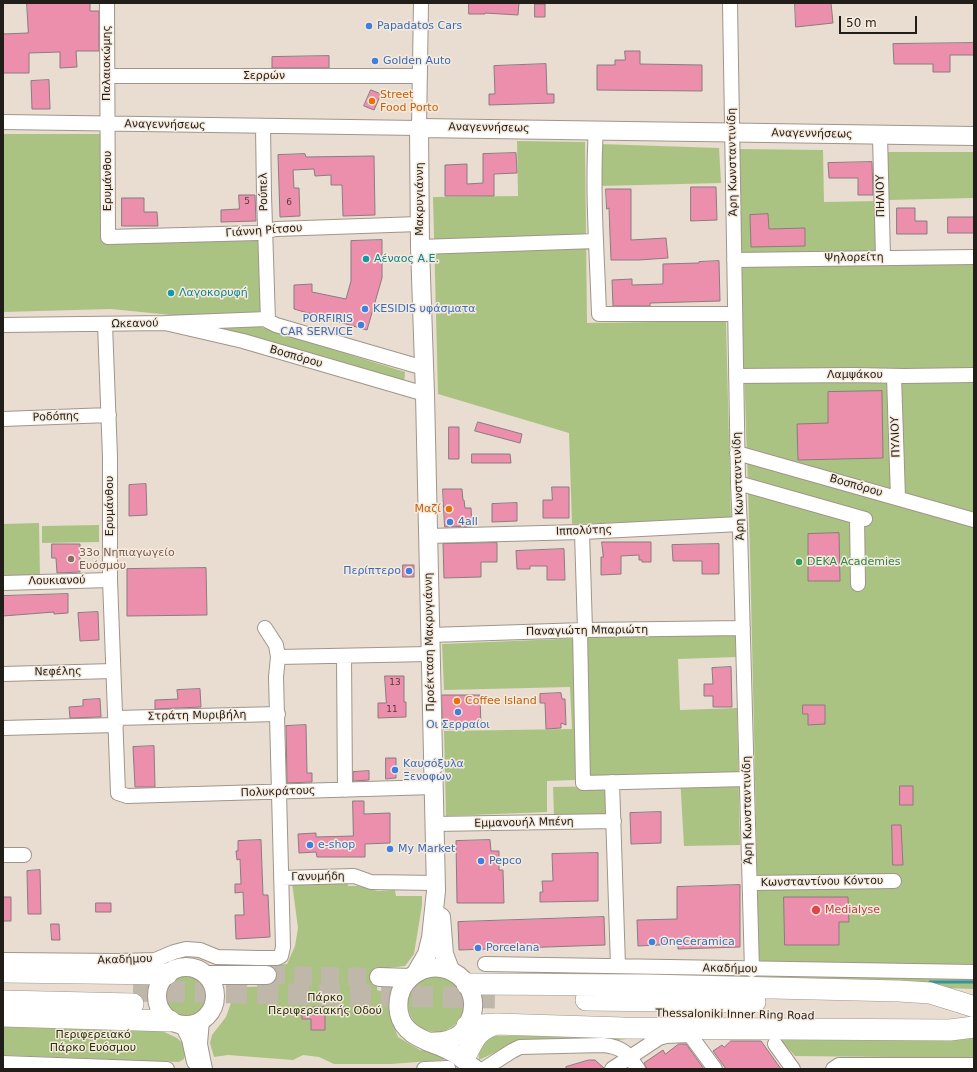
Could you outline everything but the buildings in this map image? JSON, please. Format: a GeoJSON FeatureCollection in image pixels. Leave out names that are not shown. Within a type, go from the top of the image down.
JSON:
{"type":"FeatureCollection","features":[{"type":"Feature","properties":{"kind":"highway"},"geometry":{"type":"LineString","coordinates":[[3,972],[167,974]]}},
{"type":"Feature","properties":{"kind":"highway"},"geometry":{"type":"LineString","coordinates":[[467,984],[648,985],[898,991],[930,994],[973,1010]]}},
{"type":"Feature","properties":{"kind":"highway"},"geometry":{"type":"LineString","coordinates":[[3,988],[133,997],[3,1001]]}},
{"type":"Feature","properties":{"kind":"highway","name":"Thessaloniki Inner Ring Road"},"geometry":{"type":"LineString","coordinates":[[496,1011],[973,1010]]}},
{"type":"Feature","properties":{"kind":"highway"},"geometry":{"type":"LineString","coordinates":[[464,1029],[496,1011],[623,1028],[950,1030],[974,1027]]}},
{"type":"Feature","properties":{"kind":"highway"},"geometry":{"type":"LineString","coordinates":[[475,1065],[475,1036],[486,1028],[496,1011]]}},
{"type":"Feature","properties":{"kind":"highway"},"geometry":{"type":"LineString","coordinates":[[3,1016],[176,1023]]}},
{"type":"Feature","properties":{"kind":"main road","name":"Αναγεννήσεως"},"geometry":{"type":"LineString","coordinates":[[419,128],[974,136]]}},
{"type":"Feature","properties":{"kind":"main road","name":"Μακρυγιάννη"},"geometry":{"type":"LineString","coordinates":[[419,128],[419,224],[425,394]]}},
{"type":"Feature","properties":{"kind":"main road","name":"Προέκταση Μακρυγιάννη"},"geometry":{"type":"LineString","coordinates":[[425,394],[436,887]]}},
{"type":"Feature","properties":{"kind":"main road"},"geometry":{"type":"LineString","coordinates":[[436,887],[444,954],[450,970]]}},
{"type":"Feature","properties":{"kind":"main road"},"geometry":{"type":"LineString","coordinates":[[398,1000],[402,988],[413,976],[428,954],[436,887]]}},
{"type":"Feature","properties":{"kind":"main road"},"geometry":{"type":"LineString","coordinates":[[213,1001],[213,986],[207,975],[191,966],[181,967],[167,974],[160,985],[157,997],[159,1008],[165,1017],[176,1023],[195,1024],[208,1014],[213,1001],[226,984],[242,975]]}},
{"type":"Feature","properties":{"kind":"main road"},"geometry":{"type":"LineString","coordinates":[[431,968],[450,970],[459,975],[467,984],[472,994],[472,1016],[464,1029],[462,1039],[475,1065],[452,1052],[419,1039],[411,1033],[404,1025],[400,1015],[398,1000],[393,990],[379,977],[413,976],[431,968]]}},
{"type":"Feature","properties":{"kind":"main road"},"geometry":{"type":"LineString","coordinates":[[207,975],[267,975]]}},
{"type":"Feature","properties":{"kind":"main road"},"geometry":{"type":"LineString","coordinates":[[428,1042],[448,1040],[464,1029]]}},
{"type":"Feature","properties":{"kind":"street","name":"Παλαιοκώμης"},"geometry":{"type":"LineString","coordinates":[[107,3],[108,124]]}},
{"type":"Feature","properties":{"kind":"street","name":"Μακρυγιάννη"},"geometry":{"type":"LineString","coordinates":[[419,128],[421,3]]}},
{"type":"Feature","properties":{"kind":"street","name":"Άρη Κωνσταντινίδη"},"geometry":{"type":"LineString","coordinates":[[730,3],[737,453],[752,970]]}},
{"type":"Feature","properties":{"kind":"street","name":"Σερρών"},"geometry":{"type":"LineString","coordinates":[[107,76],[420,76]]}},
{"type":"Feature","properties":{"kind":"street","name":"Αναγεννήσεως"},"geometry":{"type":"LineString","coordinates":[[3,122],[419,128]]}},
{"type":"Feature","properties":{"kind":"street","name":"Ερυμάνθου"},"geometry":{"type":"LineString","coordinates":[[108,124],[108,237]]}},
{"type":"Feature","properties":{"kind":"street","name":"Ρούπελ"},"geometry":{"type":"LineString","coordinates":[[263,126],[265,232],[272,322]]}},
{"type":"Feature","properties":{"kind":"street"},"geometry":{"type":"LineString","coordinates":[[596,130],[594,153],[599,314],[735,314]]}},
{"type":"Feature","properties":{"kind":"street","name":"ΠΗΛΙΟΥ"},"geometry":{"type":"LineString","coordinates":[[880,135],[883,258]]}},
{"type":"Feature","properties":{"kind":"street","name":"Γιάννη Ρίτσου"},"geometry":{"type":"LineString","coordinates":[[108,237],[265,232],[276,228],[419,224]]}},
{"type":"Feature","properties":{"kind":"street"},"geometry":{"type":"LineString","coordinates":[[420,247],[596,241]]}},
{"type":"Feature","properties":{"kind":"street","name":"Ψηλορείτη"},"geometry":{"type":"LineString","coordinates":[[734,260],[974,257]]}},
{"type":"Feature","properties":{"kind":"street"},"geometry":{"type":"LineString","coordinates":[[272,322],[424,368]]}},
{"type":"Feature","properties":{"kind":"street","name":"Ωκεανού"},"geometry":{"type":"LineString","coordinates":[[3,325],[272,322]]}},
{"type":"Feature","properties":{"kind":"street","name":"Βοσπόρου"},"geometry":{"type":"LineString","coordinates":[[165,323],[243,342],[425,394]]}},
{"type":"Feature","properties":{"kind":"street","name":"Ερυμάνθου"},"geometry":{"type":"LineString","coordinates":[[105,324],[109,416],[110,580],[117,790],[119,794],[123,795]]}},
{"type":"Feature","properties":{"kind":"street","name":"Λαμψάκου"},"geometry":{"type":"LineString","coordinates":[[736,376],[974,375]]}},
{"type":"Feature","properties":{"kind":"street","name":"ΠΥΛΙΟΥ"},"geometry":{"type":"LineString","coordinates":[[894,376],[898,498]]}},
{"type":"Feature","properties":{"kind":"street","name":"Ροδόπης"},"geometry":{"type":"LineString","coordinates":[[3,419],[109,416]]}},
{"type":"Feature","properties":{"kind":"street","name":"Βοσπόρου"},"geometry":{"type":"LineString","coordinates":[[737,453],[974,520]]}},
{"type":"Feature","properties":{"kind":"street"},"geometry":{"type":"LineString","coordinates":[[738,483],[861,518],[858,584]]}},
{"type":"Feature","properties":{"kind":"street","name":"Ιππολύτης"},"geometry":{"type":"LineString","coordinates":[[428,536],[582,532],[740,524]]}},
{"type":"Feature","properties":{"kind":"street"},"geometry":{"type":"LineString","coordinates":[[582,532],[583,783],[747,779]]}},
{"type":"Feature","properties":{"kind":"street","name":"Λουκιανού"},"geometry":{"type":"LineString","coordinates":[[3,583],[110,580]]}},
{"type":"Feature","properties":{"kind":"street"},"geometry":{"type":"LineString","coordinates":[[265,628],[276,645],[278,657],[276,677],[281,878]]}},
{"type":"Feature","properties":{"kind":"street","name":"Παναγιώτη Μπαριώτη"},"geometry":{"type":"LineString","coordinates":[[430,635],[743,628]]}},
{"type":"Feature","properties":{"kind":"street"},"geometry":{"type":"LineString","coordinates":[[278,657],[430,654]]}},
{"type":"Feature","properties":{"kind":"street"},"geometry":{"type":"LineString","coordinates":[[344,656],[345,790]]}},
{"type":"Feature","properties":{"kind":"street","name":"Νεφέλης"},"geometry":{"type":"LineString","coordinates":[[3,674],[113,671]]}},
{"type":"Feature","properties":{"kind":"street","name":"Στράτη Μυριβήλη"},"geometry":{"type":"LineString","coordinates":[[3,728],[116,726],[278,714]]}},
{"type":"Feature","properties":{"kind":"street"},"geometry":{"type":"LineString","coordinates":[[612,782],[618,966]]}},
{"type":"Feature","properties":{"kind":"street","name":"Πολυκράτους"},"geometry":{"type":"LineString","coordinates":[[123,795],[434,787]]}},
{"type":"Feature","properties":{"kind":"street","name":"Εμμανουήλ Μπένη"},"geometry":{"type":"LineString","coordinates":[[434,824],[614,821]]}},
{"type":"Feature","properties":{"kind":"street"},"geometry":{"type":"LineString","coordinates":[[3,855],[24,855]]}},
{"type":"Feature","properties":{"kind":"street","name":"Γανυμήδη"},"geometry":{"type":"LineString","coordinates":[[281,878],[354,876],[371,882],[436,887]]}},
{"type":"Feature","properties":{"kind":"street","name":"Ακαδήμου"},"geometry":{"type":"LineString","coordinates":[[3,960],[155,960],[186,949],[200,950],[217,957],[280,957],[283,947],[281,878]]}},
{"type":"Feature","properties":{"kind":"street","name":"Κωνσταντίνου Κόντου"},"geometry":{"type":"LineString","coordinates":[[750,883],[894,880]]}},
{"type":"Feature","properties":{"kind":"street","name":"Ακαδήμου"},"geometry":{"type":"LineString","coordinates":[[485,964],[752,970],[974,972]]}},
{"type":"Feature","properties":{"kind":"street"},"geometry":{"type":"LineString","coordinates":[[202,1020],[200,1044],[205,1069]]}},
{"type":"Feature","properties":{"kind":"street"},"geometry":{"type":"LineString","coordinates":[[176,1023],[190,1043],[195,1069]]}},
{"type":"Feature","properties":{"kind":"street"},"geometry":{"type":"LineString","coordinates":[[612,1069],[662,1037],[690,1035],[715,1069]]}},
{"type":"Feature","properties":{"kind":"street"},"geometry":{"type":"LineString","coordinates":[[775,1044],[793,1069]]}},
{"type":"Feature","properties":{"kind":"street"},"geometry":{"type":"LineString","coordinates":[[475,1065],[515,1049],[526,1047],[607,1045],[620,1048],[630,1057],[638,1069]]}},
{"type":"Feature","properties":{"kind":"street"},"geometry":{"type":"LineString","coordinates":[[3,1063],[55,1067],[167,1069]]}},
{"type":"Feature","properties":{"kind":"street"},"geometry":{"type":"LineString","coordinates":[[836,1067],[974,1065]]}},
{"type":"Feature","properties":{"kind":"street"},"geometry":{"type":"LineString","coordinates":[[424,1069],[448,1068],[446,1069]]}},
{"type":"Feature","properties":{"kind":"green space"},"geometry":{"type":"Polygon","coordinates":[[[3,134],[103,134],[105,242],[260,238],[261,327],[405,372],[404,385],[171,315],[111,309],[3,312],[3,134]]]}},
{"type":"Feature","properties":{"kind":"green space"},"geometry":{"type":"Polygon","coordinates":[[[517,141],[585,142],[587,323],[726,321],[731,519],[572,524],[569,433],[438,394],[433,197],[518,196],[517,141]]]}},
{"type":"Feature","properties":{"kind":"green space"},"geometry":{"type":"Polygon","coordinates":[[[600,144],[719,148],[721,183],[600,186],[600,144]]]}},
{"type":"Feature","properties":{"kind":"green space"},"geometry":{"type":"Polygon","coordinates":[[[740,149],[823,150],[824,202],[877,201],[879,263],[974,262],[974,967],[762,962],[759,959],[750,551],[742,305],[740,149]]]}},
{"type":"Feature","properties":{"kind":"green space"},"geometry":{"type":"Polygon","coordinates":[[[887,152],[974,152],[974,198],[888,200],[887,152]]]}},
{"type":"Feature","properties":{"kind":"green space"},"geometry":{"type":"Polygon","coordinates":[[[39,523],[40,577],[3,578],[3,524],[39,523]]]}},
{"type":"Feature","properties":{"kind":"green space"},"geometry":{"type":"Polygon","coordinates":[[[99,525],[99,542],[42,543],[42,526],[99,525]]]}},
{"type":"Feature","properties":{"kind":"green space"},"geometry":{"type":"Polygon","coordinates":[[[735,632],[736,657],[678,659],[680,710],[737,708],[740,845],[684,846],[680,776],[547,781],[547,812],[446,816],[444,731],[572,729],[570,687],[444,690],[442,644],[584,638],[584,635],[735,632]]]}},
{"type":"Feature","properties":{"kind":"green space"},"geometry":{"type":"Polygon","coordinates":[[[611,786],[613,816],[554,816],[553,787],[611,786]]]}},
{"type":"Feature","properties":{"kind":"green space","name":"Πάρκο Περιφερειακής Οδού"},"geometry":{"type":"Polygon","coordinates":[[[347,881],[348,886],[358,886],[378,891],[395,890],[396,896],[422,896],[422,905],[414,954],[405,966],[379,969],[377,990],[387,993],[392,1022],[398,1037],[420,1050],[442,1055],[444,1060],[391,1064],[334,1064],[319,1057],[303,1055],[293,1060],[228,1055],[214,1057],[210,1043],[212,1035],[226,1017],[233,997],[236,993],[246,987],[275,986],[275,965],[287,964],[295,946],[298,928],[292,883],[347,881]]]}},
{"type":"Feature","properties":{"kind":"green space"},"geometry":{"type":"Polygon","coordinates":[[[492,971],[974,976],[974,989],[577,975],[492,971]]]}},
{"type":"Feature","properties":{"kind":"green space"},"geometry":{"type":"Polygon","coordinates":[[[186,976],[194,978],[200,982],[204,988],[206,996],[204,1004],[200,1010],[194,1014],[186,1016],[178,1014],[172,1010],[168,1004],[166,996],[168,988],[172,982],[178,978],[186,976]]]}},
{"type":"Feature","properties":{"kind":"green space"},"geometry":{"type":"Polygon","coordinates":[[[430,976],[442,976],[452,980],[460,988],[464,998],[464,1010],[460,1020],[452,1028],[442,1032],[430,1032],[420,1028],[412,1020],[408,1010],[408,998],[412,988],[420,980],[430,976]]]}},
{"type":"Feature","properties":{"kind":"green space","name":"Περιφερειακό Πάρκο Ευόσμου"},"geometry":{"type":"Polygon","coordinates":[[[3,1022],[158,1029],[177,1038],[187,1047],[184,1059],[179,1062],[3,1055],[3,1022]]]}},
{"type":"Feature","properties":{"kind":"green space"},"geometry":{"type":"Polygon","coordinates":[[[774,1033],[974,1035],[974,1058],[795,1056],[774,1033]]]}},
{"type":"Feature","properties":{"kind":"green space"},"geometry":{"type":"Polygon","coordinates":[[[645,1034],[645,1037],[609,1041],[517,1042],[479,1060],[478,1049],[490,1036],[645,1034]]]}},
{"type":"Feature","properties":{"kind":"waterway"},"geometry":{"type":"LineString","coordinates":[[930,982],[974,982]]}},
{"type":"Feature","properties":{"kind":"tunnel"},"geometry":{"type":"LineString","coordinates":[[267,975],[379,977]]}},
{"type":"Feature","properties":{"kind":"tunnel"},"geometry":{"type":"LineString","coordinates":[[133,991],[496,998]]}},
{"type":"Feature","properties":{"kind":"place","name":"Papadatos Cars"},"geometry":{"type":"Point","coordinates":[369,26]}},
{"type":"Feature","properties":{"kind":"place","name":"Golden Auto"},"geometry":{"type":"Point","coordinates":[375,61]}},
{"type":"Feature","properties":{"kind":"place","name":"Street Food Porto"},"geometry":{"type":"Point","coordinates":[372,101]}},
{"type":"Feature","properties":{"kind":"place","name":"Αέναος Α.Ε."},"geometry":{"type":"Point","coordinates":[366,259]}},
{"type":"Feature","properties":{"kind":"place","name":"Λαγοκορυφή"},"geometry":{"type":"Point","coordinates":[171,293]}},
{"type":"Feature","properties":{"kind":"place","name":"KESIDIS υφάσματα"},"geometry":{"type":"Point","coordinates":[365,309]}},
{"type":"Feature","properties":{"kind":"place","name":"PORFIRIS CAR SERVICE"},"geometry":{"type":"Point","coordinates":[361,325]}},
{"type":"Feature","properties":{"kind":"place","name":"Μαζί"},"geometry":{"type":"Point","coordinates":[449,509]}},
{"type":"Feature","properties":{"kind":"place","name":"4all"},"geometry":{"type":"Point","coordinates":[450,522]}},
{"type":"Feature","properties":{"kind":"place","name":"33ο Νηπιαγωγείο Ευόσμου"},"geometry":{"type":"Point","coordinates":[71,559]}},
{"type":"Feature","properties":{"kind":"place","name":"DEKA Academies"},"geometry":{"type":"Point","coordinates":[799,562]}},
{"type":"Feature","properties":{"kind":"place","name":"Περίπτερο"},"geometry":{"type":"Point","coordinates":[409,571]}},
{"type":"Feature","properties":{"kind":"place","name":"Coffee Island"},"geometry":{"type":"Point","coordinates":[457,701]}},
{"type":"Feature","properties":{"kind":"place","name":"Οι Σερραίοι"},"geometry":{"type":"Point","coordinates":[458,712]}},
{"type":"Feature","properties":{"kind":"place","name":"Καυσόξυλα Ξενοφών"},"geometry":{"type":"Point","coordinates":[395,770]}},
{"type":"Feature","properties":{"kind":"place","name":"e-shop"},"geometry":{"type":"Point","coordinates":[310,845]}},
{"type":"Feature","properties":{"kind":"place","name":"Μy Μarket"},"geometry":{"type":"Point","coordinates":[390,849]}},
{"type":"Feature","properties":{"kind":"place","name":"Pepco"},"geometry":{"type":"Point","coordinates":[481,861]}},
{"type":"Feature","properties":{"kind":"place","name":"Medialyse"},"geometry":{"type":"Point","coordinates":[816,910]}},
{"type":"Feature","properties":{"kind":"place","name":"OneCeramica"},"geometry":{"type":"Point","coordinates":[652,942]}},
{"type":"Feature","properties":{"kind":"place","name":"Porcelana"},"geometry":{"type":"Point","coordinates":[478,948]}}]}
